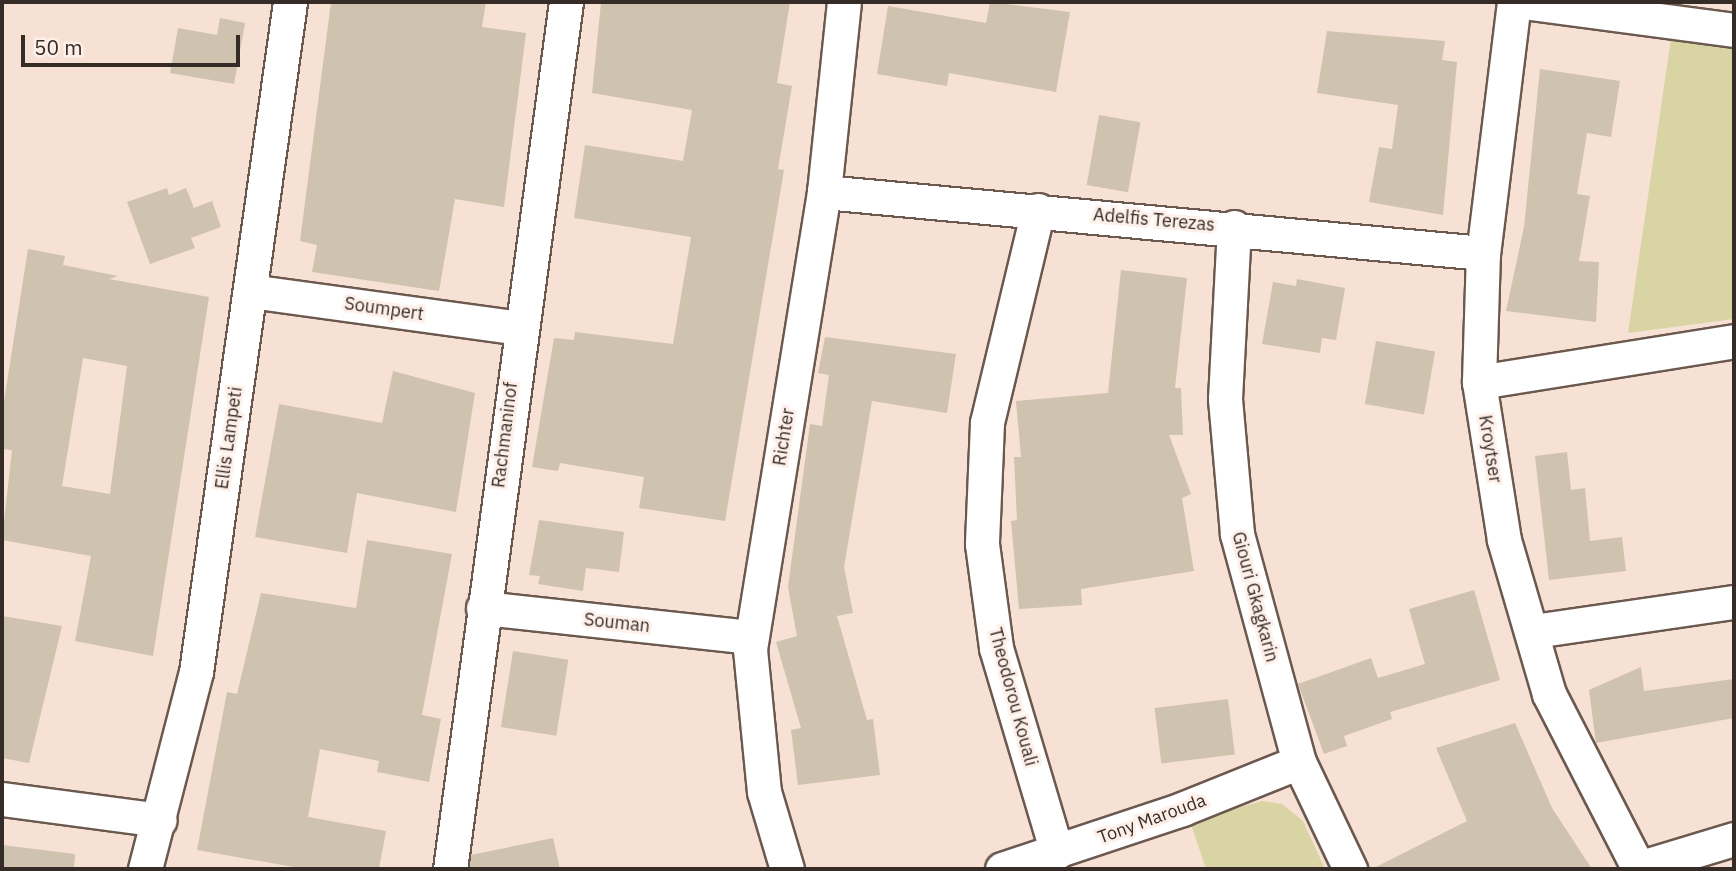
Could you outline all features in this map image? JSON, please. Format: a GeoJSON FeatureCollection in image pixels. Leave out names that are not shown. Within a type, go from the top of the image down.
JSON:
{"type":"FeatureCollection","features":[{"type":"Feature","properties":{"kind":"street","name":"Ellis Lampeti"},"geometry":{"type":"LineString","coordinates":[[145,869],[160,820],[196,672],[290,2]]}},
{"type":"Feature","properties":{"kind":"street","name":"Rachmaninof"},"geometry":{"type":"LineString","coordinates":[[450,869],[519,328],[566,2]]}},
{"type":"Feature","properties":{"kind":"street","name":"Richter"},"geometry":{"type":"LineString","coordinates":[[787,869],[764,792],[751,637],[824,192],[844,2]]}},
{"type":"Feature","properties":{"kind":"street","name":"Kroytser"},"geometry":{"type":"LineString","coordinates":[[1514,2],[1483,253],[1479,383],[1504,540],[1534,631],[1549,694],[1638,869]]}},
{"type":"Feature","properties":{"kind":"street"},"geometry":{"type":"LineString","coordinates":[[1524,2],[1734,30],[1723,2]]}},
{"type":"Feature","properties":{"kind":"street","name":"Adelfis Terezas"},"geometry":{"type":"LineString","coordinates":[[824,192],[1234,227],[1483,253]]}},
{"type":"Feature","properties":{"kind":"street","name":"Theodorou Kouali"},"geometry":{"type":"LineString","coordinates":[[1038,209],[988,423],[982,544],[996,648],[1057,852]]}},
{"type":"Feature","properties":{"kind":"street","name":"Giouri Gkagkarin"},"geometry":{"type":"LineString","coordinates":[[1234,227],[1225,399],[1237,534],[1299,762],[1350,869]]}},
{"type":"Feature","properties":{"kind":"street","name":"Soumpert"},"geometry":{"type":"LineString","coordinates":[[250,291],[519,328]]}},
{"type":"Feature","properties":{"kind":"street"},"geometry":{"type":"LineString","coordinates":[[1479,383],[1734,341]]}},
{"type":"Feature","properties":{"kind":"street"},"geometry":{"type":"LineString","coordinates":[[1534,631],[1734,602]]}},
{"type":"Feature","properties":{"kind":"street","name":"Souman"},"geometry":{"type":"LineString","coordinates":[[484,608],[751,637]]}},
{"type":"Feature","properties":{"kind":"street","name":"Tony Marouda"},"geometry":{"type":"LineString","coordinates":[[1002,869],[1057,852],[1299,762]]}},
{"type":"Feature","properties":{"kind":"street"},"geometry":{"type":"LineString","coordinates":[[2,799],[160,820]]}},
{"type":"Feature","properties":{"kind":"street"},"geometry":{"type":"LineString","coordinates":[[1638,869],[1734,839]]}},
{"type":"Feature","properties":{"kind":"shaded area"},"geometry":{"type":"Polygon","coordinates":[[[1672,32],[1734,47],[1734,319],[1628,333],[1672,32]]]}},
{"type":"Feature","properties":{"kind":"shaded area"},"geometry":{"type":"Polygon","coordinates":[[[1263,801],[1282,804],[1303,821],[1325,869],[1206,869],[1190,821],[1263,801]]]}},
{"type":"Feature","properties":{"kind":"building"},"geometry":{"type":"Polygon","coordinates":[[[331,2],[486,2],[482,27],[526,33],[504,207],[455,199],[439,291],[312,272],[317,245],[300,241],[331,2]]]}},
{"type":"Feature","properties":{"kind":"building"},"geometry":{"type":"Polygon","coordinates":[[[601,2],[790,2],[777,83],[792,86],[778,169],[784,170],[725,521],[639,508],[644,477],[560,463],[558,471],[532,467],[554,338],[574,340],[575,332],[673,344],[691,237],[574,218],[585,145],[683,161],[692,110],[592,93],[601,2]]]}},
{"type":"Feature","properties":{"kind":"building"},"geometry":{"type":"Polygon","coordinates":[[[990,2],[1070,12],[1056,92],[949,73],[947,86],[877,74],[888,6],[986,23],[990,2]]]}},
{"type":"Feature","properties":{"kind":"building"},"geometry":{"type":"Polygon","coordinates":[[[220,18],[245,23],[234,84],[170,73],[178,28],[217,35],[220,18]]]}},
{"type":"Feature","properties":{"kind":"building"},"geometry":{"type":"Polygon","coordinates":[[[1327,31],[1445,41],[1442,60],[1457,62],[1443,215],[1369,202],[1379,147],[1392,149],[1398,105],[1317,93],[1327,31]]]}},
{"type":"Feature","properties":{"kind":"building"},"geometry":{"type":"Polygon","coordinates":[[[1540,69],[1620,81],[1611,137],[1587,133],[1577,194],[1590,196],[1579,261],[1599,262],[1596,322],[1506,311],[1524,227],[1540,69]]]}},
{"type":"Feature","properties":{"kind":"building"},"geometry":{"type":"Polygon","coordinates":[[[1099,115],[1140,122],[1128,192],[1087,185],[1099,115]]]}},
{"type":"Feature","properties":{"kind":"building"},"geometry":{"type":"Polygon","coordinates":[[[167,188],[169,195],[186,188],[194,208],[212,201],[221,227],[191,238],[195,248],[150,264],[127,202],[167,188]]]}},
{"type":"Feature","properties":{"kind":"building"},"geometry":{"type":"Polygon","coordinates":[[[28,249],[65,256],[63,265],[118,276],[109,279],[209,297],[153,656],[75,641],[91,556],[2,540],[12,450],[2,449],[2,414],[28,249]],[[83,358],[62,486],[110,494],[127,366],[83,358]]]}},
{"type":"Feature","properties":{"kind":"building"},"geometry":{"type":"Polygon","coordinates":[[[1121,270],[1187,278],[1175,388],[1181,388],[1183,435],[1169,435],[1191,494],[1182,498],[1194,571],[1081,589],[1082,605],[1019,609],[1011,521],[1017,520],[1014,457],[1021,457],[1016,401],[1108,393],[1121,270]]]}},
{"type":"Feature","properties":{"kind":"building"},"geometry":{"type":"Polygon","coordinates":[[[1297,279],[1345,288],[1336,340],[1322,338],[1320,353],[1262,344],[1273,282],[1296,286],[1297,279]]]}},
{"type":"Feature","properties":{"kind":"building"},"geometry":{"type":"Polygon","coordinates":[[[825,337],[956,354],[947,413],[872,401],[844,567],[853,613],[837,616],[867,720],[873,719],[880,775],[798,785],[791,730],[801,728],[776,642],[797,636],[788,587],[810,424],[822,426],[829,375],[818,373],[825,337]]]}},
{"type":"Feature","properties":{"kind":"building"},"geometry":{"type":"Polygon","coordinates":[[[1376,341],[1435,351],[1424,414],[1365,404],[1376,341]]]}},
{"type":"Feature","properties":{"kind":"building"},"geometry":{"type":"Polygon","coordinates":[[[393,371],[475,393],[456,512],[357,493],[347,553],[255,537],[279,404],[382,423],[393,371]]]}},
{"type":"Feature","properties":{"kind":"building"},"geometry":{"type":"Polygon","coordinates":[[[1567,452],[1571,490],[1585,488],[1590,541],[1622,537],[1626,571],[1549,580],[1535,456],[1567,452]]]}},
{"type":"Feature","properties":{"kind":"building"},"geometry":{"type":"Polygon","coordinates":[[[539,520],[624,532],[619,572],[586,568],[583,591],[538,584],[540,576],[529,575],[539,520]]]}},
{"type":"Feature","properties":{"kind":"building"},"geometry":{"type":"Polygon","coordinates":[[[367,540],[452,554],[422,715],[441,719],[429,782],[377,772],[379,761],[320,749],[308,817],[386,831],[379,869],[305,869],[197,850],[227,692],[237,694],[261,593],[356,608],[367,540]]]}},
{"type":"Feature","properties":{"kind":"building"},"geometry":{"type":"Polygon","coordinates":[[[1474,590],[1500,680],[1390,712],[1392,719],[1344,736],[1347,746],[1324,754],[1298,684],[1371,658],[1378,678],[1425,664],[1409,609],[1474,590]]]}},
{"type":"Feature","properties":{"kind":"building"},"geometry":{"type":"Polygon","coordinates":[[[2,616],[62,626],[29,763],[2,758],[2,616]]]}},
{"type":"Feature","properties":{"kind":"building"},"geometry":{"type":"Polygon","coordinates":[[[513,651],[568,660],[556,736],[501,727],[513,651]]]}},
{"type":"Feature","properties":{"kind":"building"},"geometry":{"type":"Polygon","coordinates":[[[1641,667],[1644,691],[1734,679],[1734,718],[1596,743],[1589,690],[1641,667]]]}},
{"type":"Feature","properties":{"kind":"building"},"geometry":{"type":"Polygon","coordinates":[[[1228,699],[1235,755],[1161,764],[1155,708],[1228,699]]]}},
{"type":"Feature","properties":{"kind":"building"},"geometry":{"type":"Polygon","coordinates":[[[1515,723],[1552,808],[1592,869],[1372,869],[1467,821],[1436,748],[1515,723]]]}},
{"type":"Feature","properties":{"kind":"building"},"geometry":{"type":"Polygon","coordinates":[[[553,838],[560,869],[469,869],[471,855],[553,838]]]}},
{"type":"Feature","properties":{"kind":"building"},"geometry":{"type":"Polygon","coordinates":[[[2,845],[75,854],[74,869],[2,869],[2,845]]]}}]}
